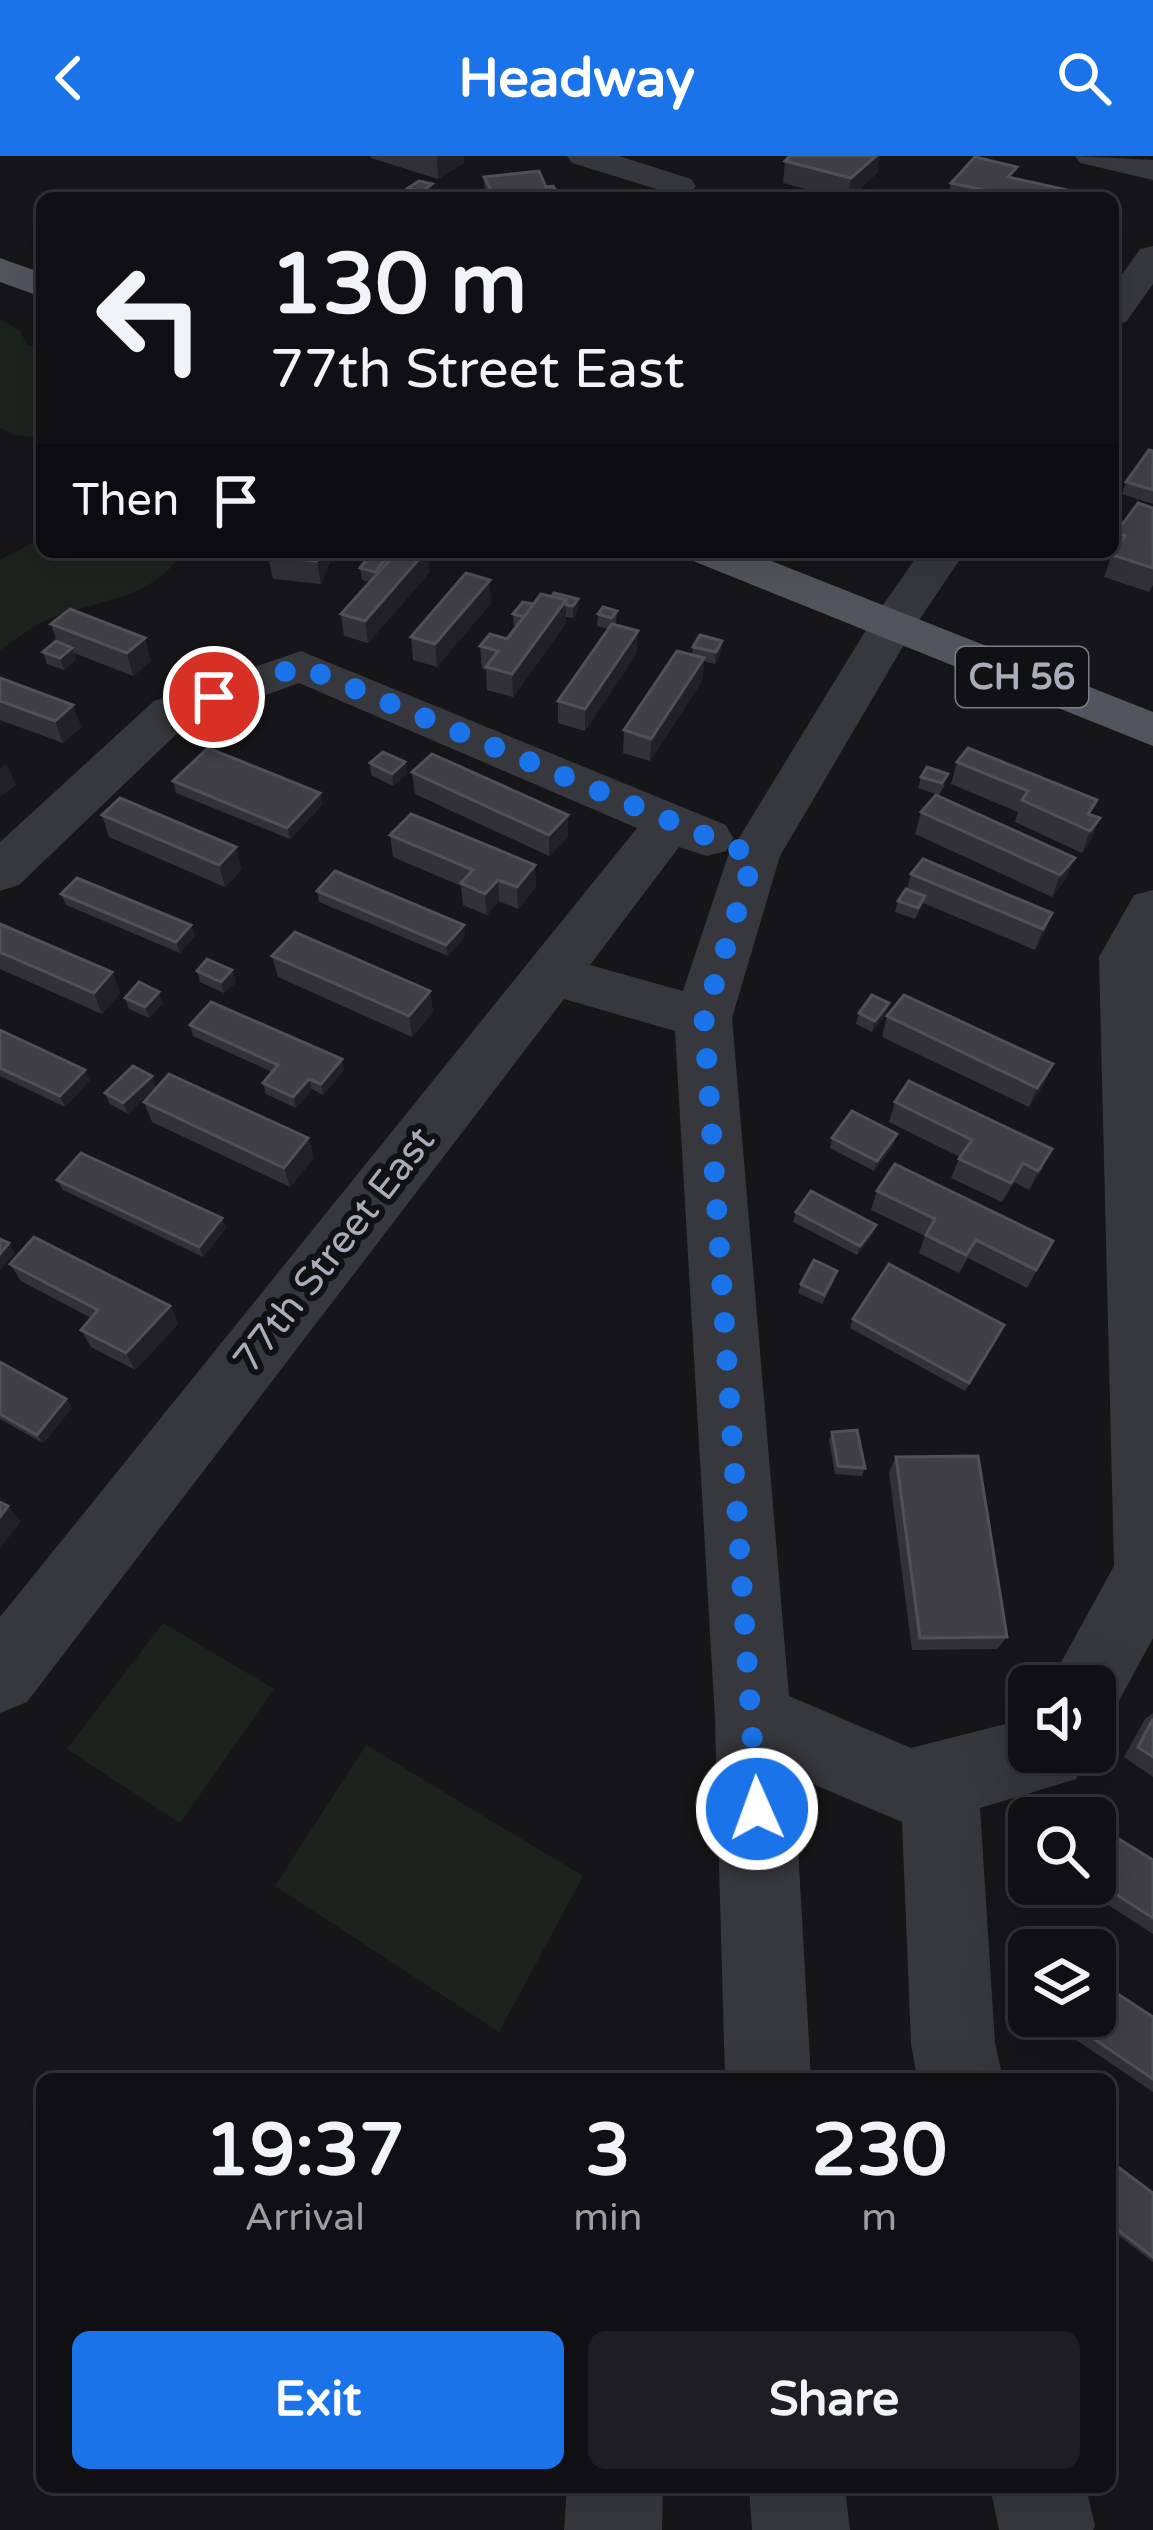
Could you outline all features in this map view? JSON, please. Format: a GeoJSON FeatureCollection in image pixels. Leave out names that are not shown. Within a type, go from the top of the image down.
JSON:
{"type":"FeatureCollection","features":[{"type":"Feature","properties":{"kind":"main road"},"geometry":{"type":"LineString","coordinates":[[0,269],[36,284]]}},
{"type":"Feature","properties":{"kind":"main road","name":"CH 56"},"geometry":{"type":"LineString","coordinates":[[724,558],[1153,730]]}},
{"type":"Feature","properties":{"kind":"street"},"geometry":{"type":"LineString","coordinates":[[584,156],[683,185]]}},
{"type":"Feature","properties":{"kind":"street"},"geometry":{"type":"LineString","coordinates":[[1092,156],[1153,170]]}},
{"type":"Feature","properties":{"kind":"street"},"geometry":{"type":"LineString","coordinates":[[1119,305],[1153,257]]}},
{"type":"Feature","properties":{"kind":"street"},"geometry":{"type":"LineString","coordinates":[[768,2073],[753,1719],[704,1018],[754,856],[892,625],[940,558]]}},
{"type":"Feature","properties":{"kind":"street"},"geometry":{"type":"LineString","coordinates":[[0,872],[171,712],[301,666],[668,824],[754,856]]}},
{"type":"Feature","properties":{"kind":"street","name":"77th Street East"},"geometry":{"type":"LineString","coordinates":[[0,1676],[668,824]]}},
{"type":"Feature","properties":{"kind":"street"},"geometry":{"type":"LineString","coordinates":[[1098,1665],[1150,1572],[1127,957],[1153,909]]}},
{"type":"Feature","properties":{"kind":"street"},"geometry":{"type":"LineString","coordinates":[[550,974],[704,1018]]}},
{"type":"Feature","properties":{"kind":"street"},"geometry":{"type":"LineString","coordinates":[[753,1719],[911,1786],[1008,1762]]}},
{"type":"Feature","properties":{"kind":"street"},"geometry":{"type":"LineString","coordinates":[[939,1780],[953,2043],[959,2073]]}},
{"type":"Feature","properties":{"kind":"street"},"geometry":{"type":"LineString","coordinates":[[613,2530],[615,2493]]}},
{"type":"Feature","properties":{"kind":"street"},"geometry":{"type":"LineString","coordinates":[[798,2493],[801,2530]]}},
{"type":"Feature","properties":{"kind":"shaded area"},"geometry":{"type":"Polygon","coordinates":[[[0,319],[36,347],[36,437],[0,428],[0,319]]]}},
{"type":"Feature","properties":{"kind":"shaded area"},"geometry":{"type":"Polygon","coordinates":[[[36,541],[36,558],[178,558],[140,589],[49,619],[0,650],[0,560],[36,541]]]}},
{"type":"Feature","properties":{"kind":"shaded area"},"geometry":{"type":"Polygon","coordinates":[[[163,1623],[274,1689],[180,1823],[67,1749],[163,1623]]]}},
{"type":"Feature","properties":{"kind":"shaded area"},"geometry":{"type":"Polygon","coordinates":[[[366,1745],[583,1876],[499,2032],[275,1886],[366,1745]]]}},
{"type":"Feature","properties":{"kind":"building"},"geometry":{"type":"Polygon","coordinates":[[[790,156],[876,156],[851,178],[785,161],[790,156]]]}},
{"type":"Feature","properties":{"kind":"building"},"geometry":{"type":"Polygon","coordinates":[[[975,157],[1017,167],[1008,177],[1076,192],[994,192],[951,183],[975,157]]]}},
{"type":"Feature","properties":{"kind":"building"},"geometry":{"type":"Polygon","coordinates":[[[539,171],[546,187],[553,186],[557,192],[492,192],[484,177],[539,171]]]}},
{"type":"Feature","properties":{"kind":"building"},"geometry":{"type":"Polygon","coordinates":[[[419,181],[432,184],[421,192],[408,188],[419,181]]]}},
{"type":"Feature","properties":{"kind":"building"},"geometry":{"type":"Polygon","coordinates":[[[1149,450],[1153,451],[1153,490],[1126,482],[1149,450]]]}},
{"type":"Feature","properties":{"kind":"building"},"geometry":{"type":"Polygon","coordinates":[[[1138,503],[1153,508],[1153,568],[1119,557],[1125,536],[1119,529],[1138,503]]]}},
{"type":"Feature","properties":{"kind":"building"},"geometry":{"type":"Polygon","coordinates":[[[368,558],[386,558],[375,572],[360,568],[368,558]]]}},
{"type":"Feature","properties":{"kind":"building"},"geometry":{"type":"Polygon","coordinates":[[[392,558],[420,558],[365,621],[341,614],[392,558]]]}},
{"type":"Feature","properties":{"kind":"building"},"geometry":{"type":"Polygon","coordinates":[[[466,573],[490,580],[435,644],[411,637],[466,573]]]}},
{"type":"Feature","properties":{"kind":"building"},"geometry":{"type":"Polygon","coordinates":[[[554,593],[578,599],[573,606],[566,605],[554,593]]]}},
{"type":"Feature","properties":{"kind":"building"},"geometry":{"type":"Polygon","coordinates":[[[541,594],[566,600],[512,674],[486,667],[498,651],[480,646],[490,634],[507,639],[541,594]]]}},
{"type":"Feature","properties":{"kind":"building"},"geometry":{"type":"Polygon","coordinates":[[[523,602],[533,604],[524,617],[513,614],[523,602]]]}},
{"type":"Feature","properties":{"kind":"building"},"geometry":{"type":"Polygon","coordinates":[[[603,607],[617,611],[611,618],[598,614],[603,607]]]}},
{"type":"Feature","properties":{"kind":"building"},"geometry":{"type":"Polygon","coordinates":[[[70,609],[145,638],[127,653],[51,624],[70,609]]]}},
{"type":"Feature","properties":{"kind":"building"},"geometry":{"type":"Polygon","coordinates":[[[612,624],[638,631],[585,709],[558,701],[612,624]]]}},
{"type":"Feature","properties":{"kind":"building"},"geometry":{"type":"Polygon","coordinates":[[[700,635],[722,641],[716,652],[693,647],[700,635]]]}},
{"type":"Feature","properties":{"kind":"building"},"geometry":{"type":"Polygon","coordinates":[[[56,641],[72,648],[60,658],[43,652],[56,641]]]}},
{"type":"Feature","properties":{"kind":"building"},"geometry":{"type":"Polygon","coordinates":[[[677,651],[704,658],[651,739],[624,730],[677,651]]]}},
{"type":"Feature","properties":{"kind":"building"},"geometry":{"type":"Polygon","coordinates":[[[0,678],[73,705],[55,721],[0,701],[0,678]]]}},
{"type":"Feature","properties":{"kind":"building"},"geometry":{"type":"Polygon","coordinates":[[[208,748],[320,793],[287,828],[173,781],[208,748]]]}},
{"type":"Feature","properties":{"kind":"building"},"geometry":{"type":"Polygon","coordinates":[[[968,748],[1097,800],[1088,814],[1100,818],[1090,831],[1022,800],[1028,791],[957,762],[968,748]]]}},
{"type":"Feature","properties":{"kind":"building"},"geometry":{"type":"Polygon","coordinates":[[[383,752],[405,762],[392,774],[370,763],[383,752]]]}},
{"type":"Feature","properties":{"kind":"building"},"geometry":{"type":"Polygon","coordinates":[[[432,754],[568,815],[549,835],[412,772],[432,754]]]}},
{"type":"Feature","properties":{"kind":"building"},"geometry":{"type":"Polygon","coordinates":[[[927,767],[948,774],[942,783],[921,777],[927,767]]]}},
{"type":"Feature","properties":{"kind":"building"},"geometry":{"type":"Polygon","coordinates":[[[936,795],[1075,858],[1060,875],[921,812],[936,795]]]}},
{"type":"Feature","properties":{"kind":"building"},"geometry":{"type":"Polygon","coordinates":[[[120,798],[236,847],[219,865],[102,815],[120,798]]]}},
{"type":"Feature","properties":{"kind":"building"},"geometry":{"type":"Polygon","coordinates":[[[411,814],[535,865],[517,887],[498,880],[485,894],[461,883],[473,870],[390,835],[411,814]]]}},
{"type":"Feature","properties":{"kind":"building"},"geometry":{"type":"Polygon","coordinates":[[[923,859],[1052,913],[1043,929],[911,874],[923,859]]]}},
{"type":"Feature","properties":{"kind":"building"},"geometry":{"type":"Polygon","coordinates":[[[335,871],[464,925],[446,945],[317,891],[335,871]]]}},
{"type":"Feature","properties":{"kind":"building"},"geometry":{"type":"Polygon","coordinates":[[[77,878],[191,925],[176,942],[61,894],[77,878]]]}},
{"type":"Feature","properties":{"kind":"building"},"geometry":{"type":"Polygon","coordinates":[[[906,889],[925,896],[918,908],[898,901],[906,889]]]}},
{"type":"Feature","properties":{"kind":"building"},"geometry":{"type":"Polygon","coordinates":[[[0,924],[112,972],[94,993],[0,952],[0,924]]]}},
{"type":"Feature","properties":{"kind":"building"},"geometry":{"type":"Polygon","coordinates":[[[295,932],[430,991],[409,1016],[272,956],[295,932]]]}},
{"type":"Feature","properties":{"kind":"building"},"geometry":{"type":"Polygon","coordinates":[[[207,959],[232,970],[221,982],[197,971],[207,959]]]}},
{"type":"Feature","properties":{"kind":"building"},"geometry":{"type":"Polygon","coordinates":[[[139,982],[159,992],[145,1007],[125,998],[139,982]]]}},
{"type":"Feature","properties":{"kind":"building"},"geometry":{"type":"Polygon","coordinates":[[[872,995],[889,1003],[875,1021],[859,1013],[872,995]]]}},
{"type":"Feature","properties":{"kind":"building"},"geometry":{"type":"Polygon","coordinates":[[[904,995],[1053,1064],[1037,1088],[887,1016],[904,995]]]}},
{"type":"Feature","properties":{"kind":"building"},"geometry":{"type":"Polygon","coordinates":[[[211,1002],[342,1059],[321,1084],[309,1079],[293,1097],[263,1083],[278,1065],[190,1025],[211,1002]]]}},
{"type":"Feature","properties":{"kind":"building"},"geometry":{"type":"Polygon","coordinates":[[[0,1030],[85,1070],[60,1096],[0,1068],[0,1030]]]}},
{"type":"Feature","properties":{"kind":"building"},"geometry":{"type":"Polygon","coordinates":[[[133,1066],[152,1076],[123,1103],[105,1093],[133,1066]]]}},
{"type":"Feature","properties":{"kind":"building"},"geometry":{"type":"Polygon","coordinates":[[[169,1074],[308,1138],[284,1168],[144,1102],[169,1074]]]}},
{"type":"Feature","properties":{"kind":"building"},"geometry":{"type":"Polygon","coordinates":[[[909,1081],[1052,1149],[1038,1171],[1023,1163],[1011,1183],[959,1159],[972,1140],[895,1102],[909,1081]]]}},
{"type":"Feature","properties":{"kind":"building"},"geometry":{"type":"Polygon","coordinates":[[[852,1111],[897,1134],[877,1161],[832,1138],[852,1111]]]}},
{"type":"Feature","properties":{"kind":"building"},"geometry":{"type":"Polygon","coordinates":[[[81,1153],[222,1218],[199,1247],[57,1180],[81,1153]]]}},
{"type":"Feature","properties":{"kind":"building"},"geometry":{"type":"Polygon","coordinates":[[[895,1164],[1053,1241],[1036,1270],[976,1240],[966,1255],[926,1235],[935,1219],[877,1191],[895,1164]]]}},
{"type":"Feature","properties":{"kind":"building"},"geometry":{"type":"Polygon","coordinates":[[[811,1191],[876,1225],[860,1246],[796,1212],[811,1191]]]}},
{"type":"Feature","properties":{"kind":"building"},"geometry":{"type":"Polygon","coordinates":[[[34,1237],[170,1306],[126,1353],[81,1330],[98,1310],[10,1264],[34,1237]]]}},
{"type":"Feature","properties":{"kind":"building"},"geometry":{"type":"Polygon","coordinates":[[[814,1260],[837,1271],[824,1295],[801,1284],[814,1260]]]}},
{"type":"Feature","properties":{"kind":"building"},"geometry":{"type":"Polygon","coordinates":[[[889,1264],[1004,1325],[969,1383],[853,1319],[889,1264]]]}},
{"type":"Feature","properties":{"kind":"building"},"geometry":{"type":"Polygon","coordinates":[[[0,1362],[66,1399],[37,1435],[0,1414],[0,1362]]]}},
{"type":"Feature","properties":{"kind":"building"},"geometry":{"type":"Polygon","coordinates":[[[857,1430],[865,1468],[838,1466],[832,1432],[857,1430]]]}},
{"type":"Feature","properties":{"kind":"building"},"geometry":{"type":"Polygon","coordinates":[[[978,1456],[1007,1637],[920,1638],[896,1457],[978,1456]]]}},
{"type":"Feature","properties":{"kind":"building"},"geometry":{"type":"Polygon","coordinates":[[[1153,1719],[1153,1757],[1138,1747],[1153,1719]]]}},
{"type":"Feature","properties":{"kind":"building"},"geometry":{"type":"Polygon","coordinates":[[[1116,1837],[1153,1860],[1153,1918],[1116,1894],[1116,1837]]]}},
{"type":"Feature","properties":{"kind":"building"},"geometry":{"type":"Polygon","coordinates":[[[1116,1993],[1153,2017],[1153,2079],[1091,2037],[1116,2037],[1116,1993]]]}},
{"type":"Feature","properties":{"kind":"building"},"geometry":{"type":"Polygon","coordinates":[[[1116,2165],[1153,2193],[1153,2257],[1116,2229],[1116,2165]]]}},
{"type":"Feature","properties":{"kind":"route"},"geometry":{"type":"LineString","coordinates":[[214,697],[301,666],[668,824],[754,856],[704,1018],[757,1809]]}}]}
